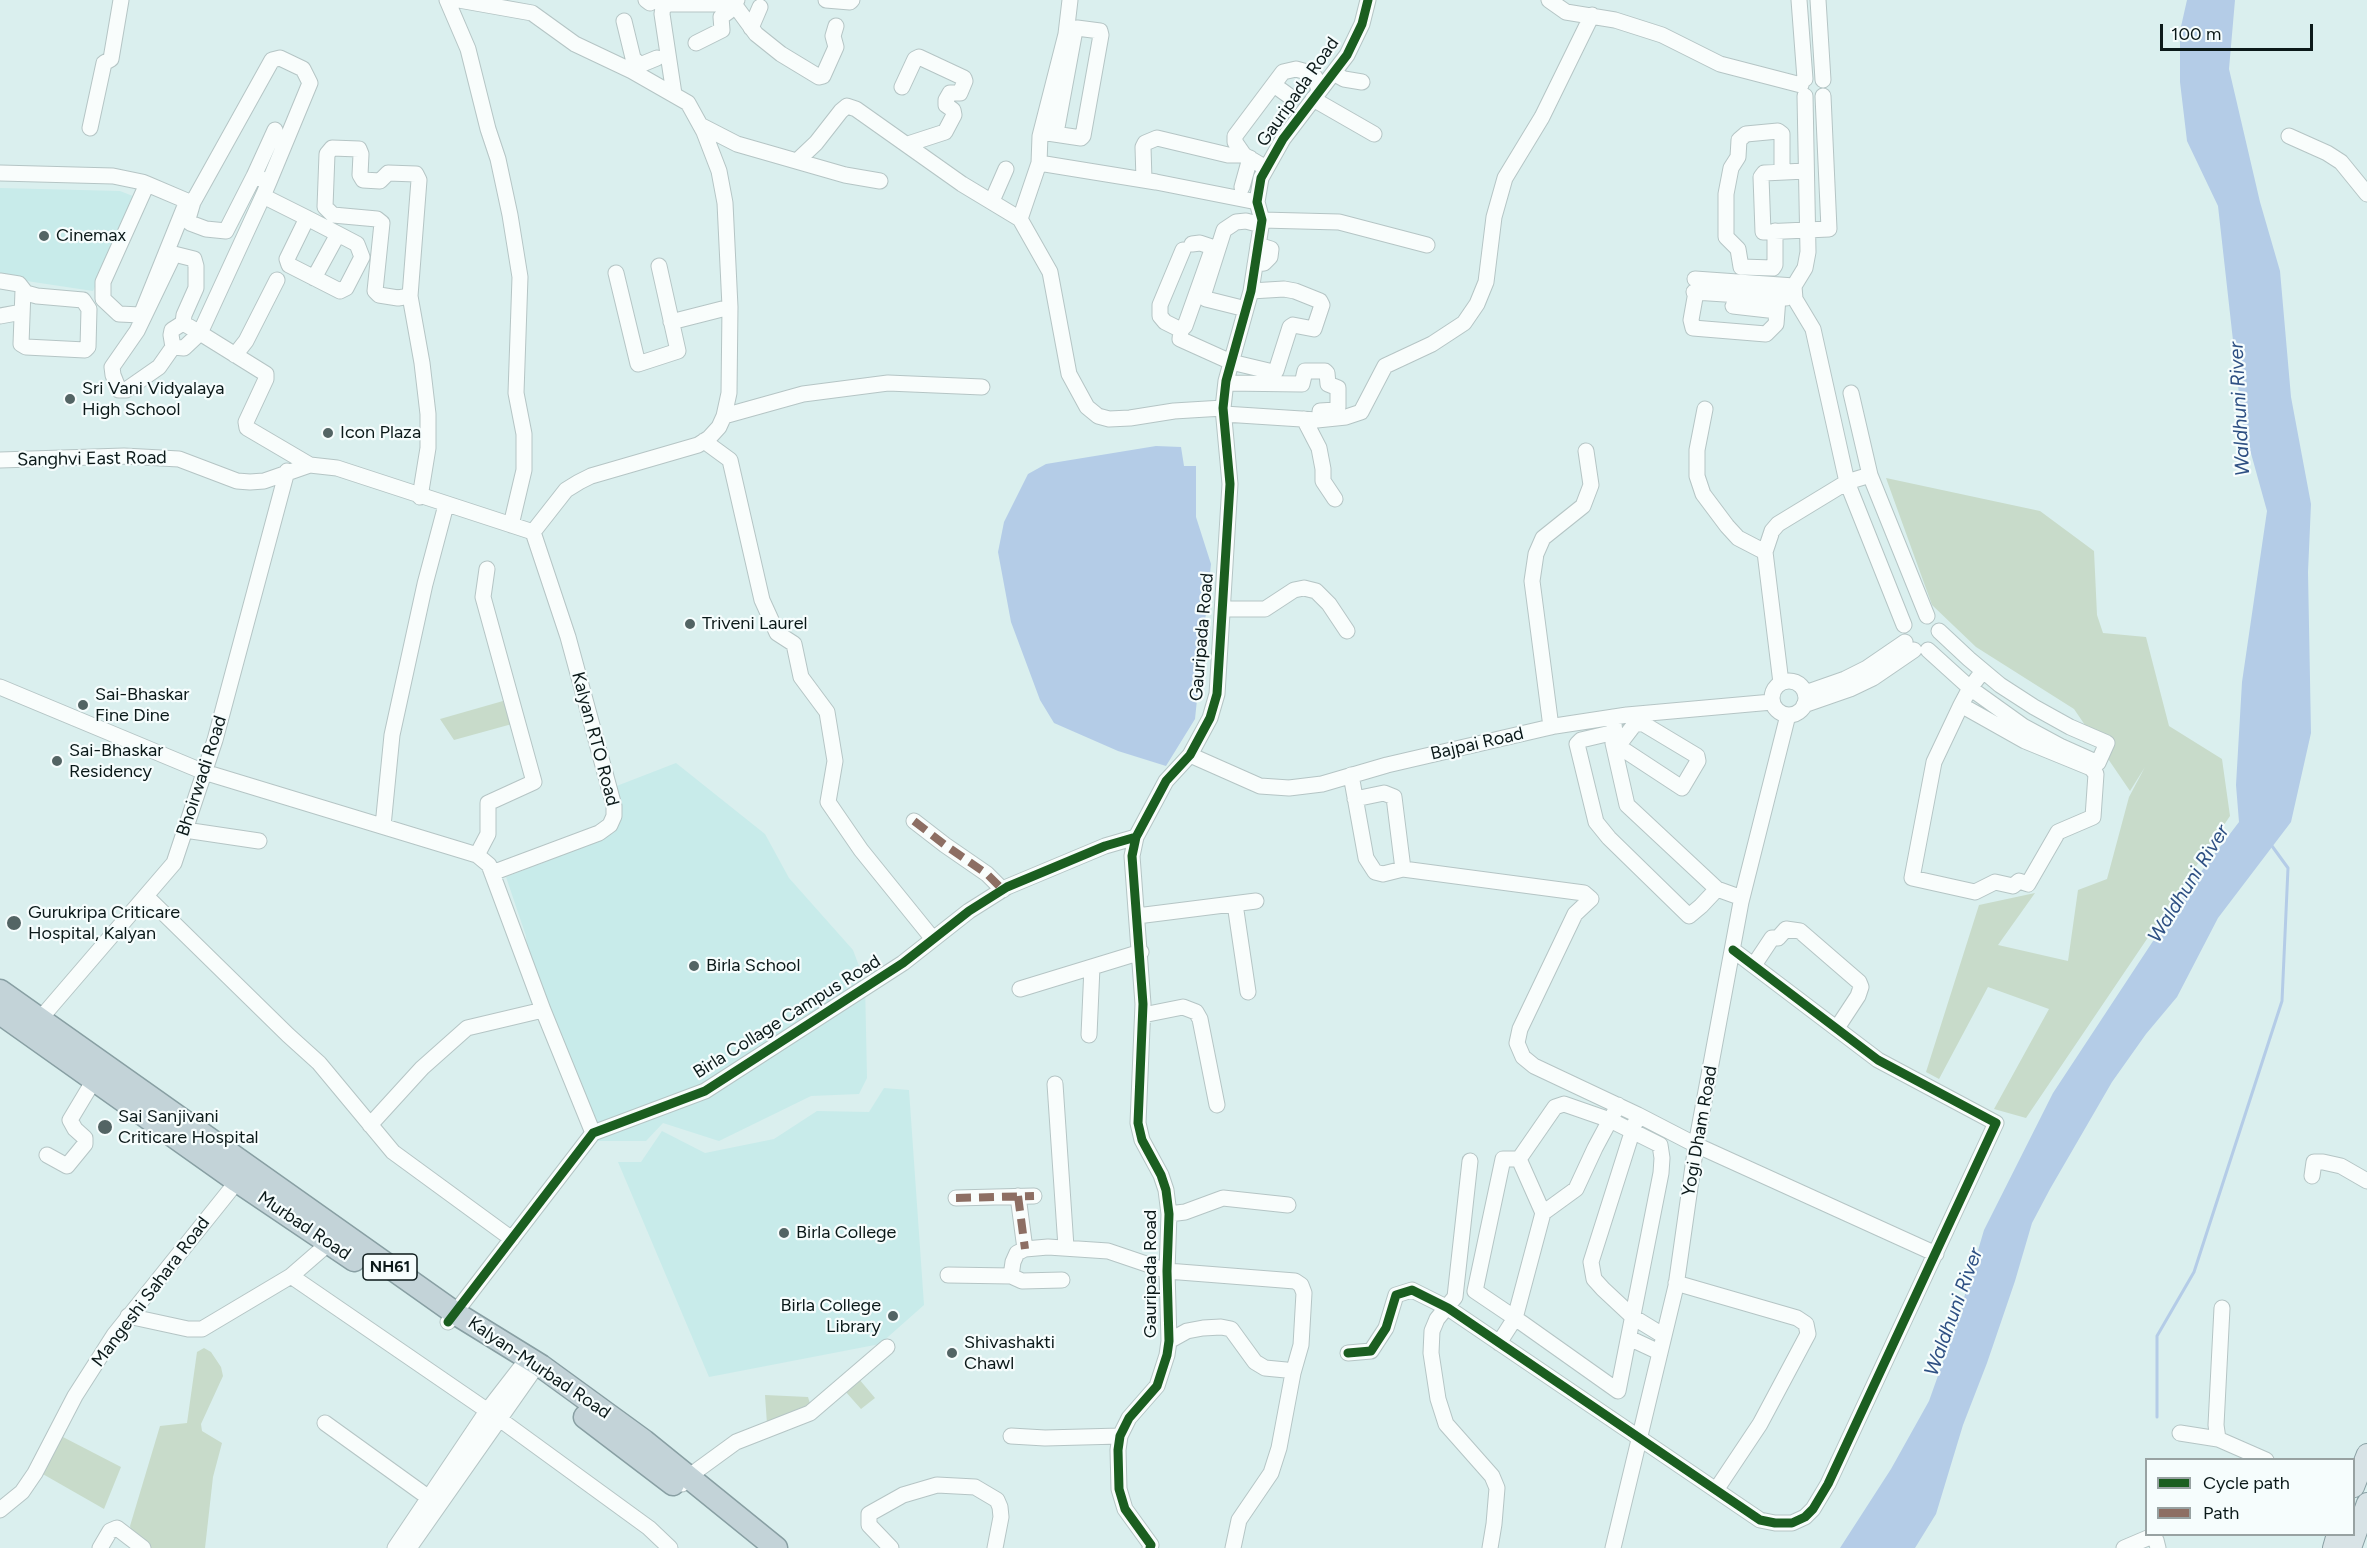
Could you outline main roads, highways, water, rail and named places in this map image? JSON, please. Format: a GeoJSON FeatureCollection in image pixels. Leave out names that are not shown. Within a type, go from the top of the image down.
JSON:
{"type":"FeatureCollection","features":[{"type":"Feature","properties":{"kind":"highway","name":"Kalyan-Murbad Road"},"geometry":{"type":"LineString","coordinates":[[0,991],[34,1026],[238,1171],[452,1317],[644,1441],[684,1482],[776,1548]]}},
{"type":"Feature","properties":{"kind":"highway","name":"Murbad Road"},"geometry":{"type":"LineString","coordinates":[[0,1013],[34,1026],[94,1080],[238,1171],[329,1243],[452,1317]]}},
{"type":"Feature","properties":{"kind":"highway","name":"NH61"},"geometry":{"type":"LineString","coordinates":[[684,1482],[712,1514],[750,1548]]}},
{"type":"Feature","properties":{"kind":"main road"},"geometry":{"type":"LineString","coordinates":[[2355,1484],[2367,1454]]}},
{"type":"Feature","properties":{"kind":"main road"},"geometry":{"type":"LineString","coordinates":[[2351,1548],[2367,1503]]}},
{"type":"Feature","properties":{"kind":"waterway"},"geometry":{"type":"LineString","coordinates":[[2157,1417],[2157,1336],[2194,1272],[2282,1001],[2288,868],[2272,846]]}},
{"type":"Feature","properties":{"kind":"place","name":"Cinemax"},"geometry":{"type":"Point","coordinates":[44,236]}},
{"type":"Feature","properties":{"kind":"place","name":"Sri Vani Vidyalaya High School"},"geometry":{"type":"Point","coordinates":[70,399]}},
{"type":"Feature","properties":{"kind":"place","name":"Icon Plaza"},"geometry":{"type":"Point","coordinates":[328,433]}},
{"type":"Feature","properties":{"kind":"place","name":"Triveni Laurel"},"geometry":{"type":"Point","coordinates":[690,624]}},
{"type":"Feature","properties":{"kind":"place","name":"Sai-Bhaskar Fine Dine"},"geometry":{"type":"Point","coordinates":[83,705]}},
{"type":"Feature","properties":{"kind":"place","name":"Sai-Bhaskar Residency"},"geometry":{"type":"Point","coordinates":[57,761]}},
{"type":"Feature","properties":{"kind":"place","name":"Gurukripa Criticare Hospital, Kalyan"},"geometry":{"type":"Point","coordinates":[14,923]}},
{"type":"Feature","properties":{"kind":"place","name":"Birla School"},"geometry":{"type":"Point","coordinates":[694,966]}},
{"type":"Feature","properties":{"kind":"place","name":"Sai Sanjivani Criticare Hospital"},"geometry":{"type":"Point","coordinates":[105,1127]}},
{"type":"Feature","properties":{"kind":"place","name":"Birla College"},"geometry":{"type":"Point","coordinates":[784,1233]}},
{"type":"Feature","properties":{"kind":"place","name":"Birla College Library"},"geometry":{"type":"Point","coordinates":[893,1316]}},
{"type":"Feature","properties":{"kind":"place","name":"Shivashakti Chawl"},"geometry":{"type":"Point","coordinates":[952,1353]}},
{"type":"Feature","properties":{"kind":"water label","name":"Waldhuni River"},"geometry":{"type":"Point","coordinates":[2240,409]}},
{"type":"Feature","properties":{"kind":"water label","name":"Waldhuni River"},"geometry":{"type":"Point","coordinates":[2189,884]}},
{"type":"Feature","properties":{"kind":"water label","name":"Waldhuni River"},"geometry":{"type":"Point","coordinates":[1954,1312]}}]}
